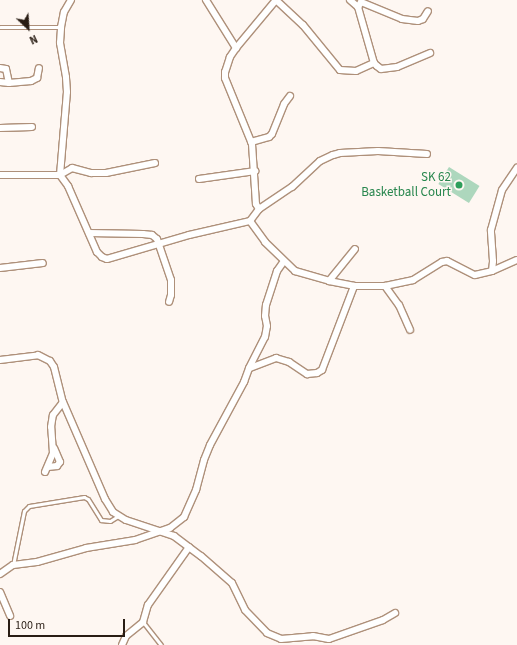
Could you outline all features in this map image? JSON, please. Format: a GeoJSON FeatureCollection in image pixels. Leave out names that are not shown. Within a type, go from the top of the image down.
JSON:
{"type":"FeatureCollection","features":[{"type":"Feature","properties":{"kind":"street"},"geometry":{"type":"LineString","coordinates":[[71,0],[64,12],[61,27],[60,43],[67,92],[60,175],[68,186],[97,252],[107,259],[189,235],[250,221],[259,209],[292,187],[320,161],[333,155],[340,153],[378,151],[428,154]]}},
{"type":"Feature","properties":{"kind":"street"},"geometry":{"type":"LineString","coordinates":[[206,0],[236,48]]}},
{"type":"Feature","properties":{"kind":"street"},"geometry":{"type":"LineString","coordinates":[[259,209],[256,204],[255,172],[251,142],[225,78],[227,64],[236,48],[276,0],[317,41],[340,70],[356,71],[374,63]]}},
{"type":"Feature","properties":{"kind":"street"},"geometry":{"type":"LineString","coordinates":[[350,0],[358,7],[374,63],[381,69],[397,68],[430,53]]}},
{"type":"Feature","properties":{"kind":"street"},"geometry":{"type":"LineString","coordinates":[[358,7],[361,2],[402,19],[418,21],[423,19],[428,11]]}},
{"type":"Feature","properties":{"kind":"street"},"geometry":{"type":"LineString","coordinates":[[0,68],[6,69],[9,83]]}},
{"type":"Feature","properties":{"kind":"street"},"geometry":{"type":"LineString","coordinates":[[0,82],[23,83],[37,78],[39,68]]}},
{"type":"Feature","properties":{"kind":"street"},"geometry":{"type":"LineString","coordinates":[[251,142],[261,140],[272,134],[284,104],[290,96]]}},
{"type":"Feature","properties":{"kind":"street"},"geometry":{"type":"LineString","coordinates":[[0,128],[32,127]]}},
{"type":"Feature","properties":{"kind":"street"},"geometry":{"type":"LineString","coordinates":[[0,175],[60,175],[72,168],[90,173],[106,174],[155,163]]}},
{"type":"Feature","properties":{"kind":"street"},"geometry":{"type":"LineString","coordinates":[[492,271],[493,260],[490,230],[502,190],[517,168]]}},
{"type":"Feature","properties":{"kind":"street"},"geometry":{"type":"LineString","coordinates":[[199,179],[255,172]]}},
{"type":"Feature","properties":{"kind":"street"},"geometry":{"type":"LineString","coordinates":[[250,221],[265,242],[295,271],[329,281],[354,286],[385,286],[413,280],[442,262],[447,261],[475,275],[492,271],[517,260]]}},
{"type":"Feature","properties":{"kind":"street"},"geometry":{"type":"LineString","coordinates":[[89,233],[143,234],[152,235],[157,239],[160,244],[171,280],[172,295],[168,302]]}},
{"type":"Feature","properties":{"kind":"street"},"geometry":{"type":"LineString","coordinates":[[329,281],[355,249]]}},
{"type":"Feature","properties":{"kind":"street"},"geometry":{"type":"LineString","coordinates":[[0,574],[14,565],[46,560],[86,548],[135,540],[170,528],[184,517],[196,490],[208,450],[244,382],[249,368],[265,337],[267,326],[265,316],[266,305],[277,272],[284,260]]}},
{"type":"Feature","properties":{"kind":"street"},"geometry":{"type":"LineString","coordinates":[[0,268],[43,263]]}},
{"type":"Feature","properties":{"kind":"street"},"geometry":{"type":"LineString","coordinates":[[249,368],[276,358],[289,362],[307,374],[317,373],[322,370],[354,286]]}},
{"type":"Feature","properties":{"kind":"street"},"geometry":{"type":"LineString","coordinates":[[385,286],[399,305],[410,330]]}},
{"type":"Feature","properties":{"kind":"street"},"geometry":{"type":"LineString","coordinates":[[0,360],[29,355],[46,357],[54,367],[63,402],[105,499],[113,512],[118,516],[174,536],[189,547],[232,584],[245,610],[258,625],[274,638],[281,639],[313,636],[329,639],[383,620],[395,612]]}},
{"type":"Feature","properties":{"kind":"street"},"geometry":{"type":"LineString","coordinates":[[54,448],[46,469],[57,466],[60,462],[54,448],[51,421],[53,415],[63,402]]}},
{"type":"Feature","properties":{"kind":"street"},"geometry":{"type":"LineString","coordinates":[[122,645],[126,636],[143,622],[148,605],[189,547]]}},
{"type":"Feature","properties":{"kind":"street"},"geometry":{"type":"LineString","coordinates":[[0,592],[10,616]]}},
{"type":"Feature","properties":{"kind":"lane"},"geometry":{"type":"LineString","coordinates":[[0,27],[61,27]]}},
{"type":"Feature","properties":{"kind":"lane"},"geometry":{"type":"LineString","coordinates":[[14,565],[24,511],[29,506],[84,497],[88,499],[101,520],[110,521],[118,516]]}},
{"type":"Feature","properties":{"kind":"lane"},"geometry":{"type":"LineString","coordinates":[[143,622],[161,645]]}},
{"type":"Feature","properties":{"kind":"green space","name":"SK 62 Basketball Court"},"geometry":{"type":"Polygon","coordinates":[[[449,167],[480,186],[469,203],[438,184],[449,167]]]}},
{"type":"Feature","properties":{"kind":"place","name":"SK 62 Basketball Court"},"geometry":{"type":"Point","coordinates":[459,185]}}]}
